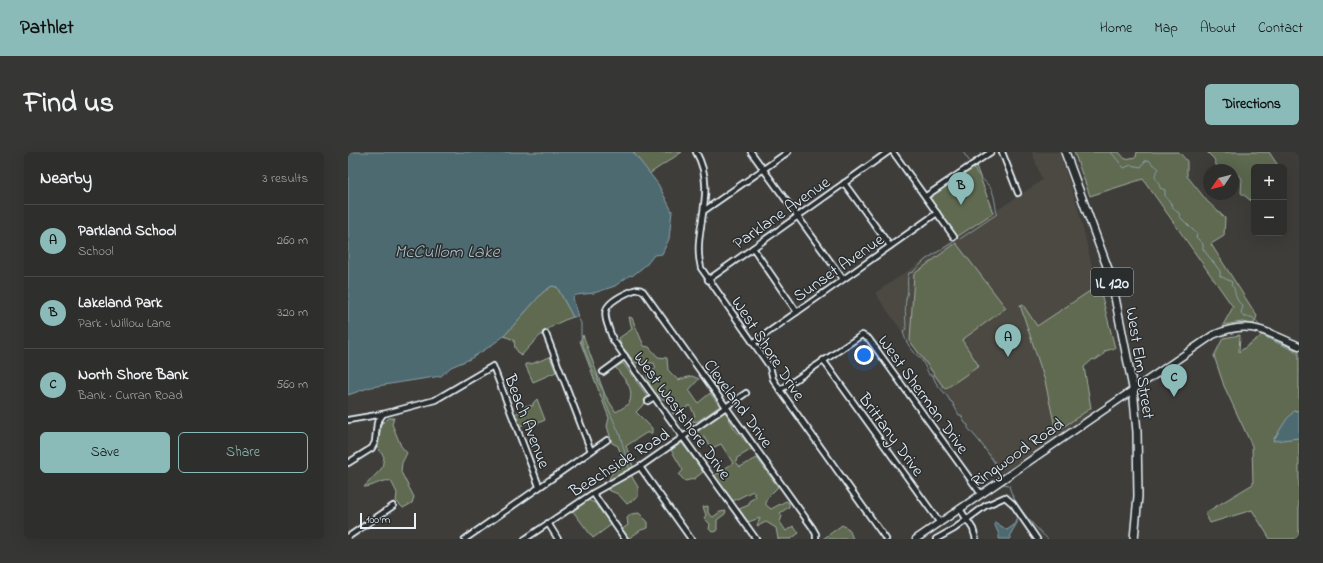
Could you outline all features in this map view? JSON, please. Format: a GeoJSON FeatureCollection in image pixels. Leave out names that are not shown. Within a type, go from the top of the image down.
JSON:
{"type":"FeatureCollection","features":[{"type":"Feature","properties":{"kind":"main road","name":"West Elm Street"},"geometry":{"type":"LineString","coordinates":[[1065,152],[1111,277],[1133,388],[1137,432],[1138,496],[1134,539]]}},
{"type":"Feature","properties":{"kind":"street","name":"West Shore Drive"},"geometry":{"type":"LineString","coordinates":[[696,152],[704,168],[705,210],[698,259],[701,268],[770,367],[773,379],[780,390],[886,539]]}},
{"type":"Feature","properties":{"kind":"street"},"geometry":{"type":"LineString","coordinates":[[751,152],[842,280]]}},
{"type":"Feature","properties":{"kind":"street"},"geometry":{"type":"LineString","coordinates":[[705,210],[788,152]]}},
{"type":"Feature","properties":{"kind":"street","name":"Parklane Avenue"},"geometry":{"type":"LineString","coordinates":[[708,280],[797,215],[888,152]]}},
{"type":"Feature","properties":{"kind":"street"},"geometry":{"type":"LineString","coordinates":[[894,152],[954,237]]}},
{"type":"Feature","properties":{"kind":"street"},"geometry":{"type":"LineString","coordinates":[[926,196],[991,152]]}},
{"type":"Feature","properties":{"kind":"street"},"geometry":{"type":"LineString","coordinates":[[1002,152],[1018,193]]}},
{"type":"Feature","properties":{"kind":"street"},"geometry":{"type":"LineString","coordinates":[[844,183],[890,246]]}},
{"type":"Feature","properties":{"kind":"street","name":"Sunset Avenue"},"geometry":{"type":"LineString","coordinates":[[754,343],[937,213]]}},
{"type":"Feature","properties":{"kind":"street"},"geometry":{"type":"LineString","coordinates":[[753,248],[797,312]]}},
{"type":"Feature","properties":{"kind":"street","name":"West Westshore Drive"},"geometry":{"type":"LineString","coordinates":[[635,289],[612,300],[607,306],[607,321],[613,340],[756,539]]}},
{"type":"Feature","properties":{"kind":"street","name":"Cleveland Drive"},"geometry":{"type":"LineString","coordinates":[[635,289],[643,291],[812,527],[816,538]]}},
{"type":"Feature","properties":{"kind":"street","name":"Ringwood Road"},"geometry":{"type":"LineString","coordinates":[[916,539],[1212,335],[1228,328],[1247,326],[1263,330],[1299,346]]}},
{"type":"Feature","properties":{"kind":"street"},"geometry":{"type":"LineString","coordinates":[[546,334],[591,451]]}},
{"type":"Feature","properties":{"kind":"street","name":"West Sherman Drive"},"geometry":{"type":"LineString","coordinates":[[823,360],[862,335],[870,339],[981,494]]}},
{"type":"Feature","properties":{"kind":"street"},"geometry":{"type":"LineString","coordinates":[[603,372],[625,356]]}},
{"type":"Feature","properties":{"kind":"street"},"geometry":{"type":"LineString","coordinates":[[780,390],[823,360]]}},
{"type":"Feature","properties":{"kind":"street","name":"Brittany Drive"},"geometry":{"type":"LineString","coordinates":[[823,360],[940,523]]}},
{"type":"Feature","properties":{"kind":"street","name":"Beach Avenue"},"geometry":{"type":"LineString","coordinates":[[383,414],[435,400],[493,366],[539,486]]}},
{"type":"Feature","properties":{"kind":"street","name":"Beachside Road"},"geometry":{"type":"LineString","coordinates":[[524,539],[594,493],[640,467],[746,393]]}},
{"type":"Feature","properties":{"kind":"street"},"geometry":{"type":"LineString","coordinates":[[648,401],[654,397]]}},
{"type":"Feature","properties":{"kind":"street"},"geometry":{"type":"LineString","coordinates":[[348,420],[383,414]]}},
{"type":"Feature","properties":{"kind":"street"},"geometry":{"type":"LineString","coordinates":[[348,463],[372,448],[375,442],[378,423],[383,414]]}},
{"type":"Feature","properties":{"kind":"street"},"geometry":{"type":"LineString","coordinates":[[465,539],[607,440]]}},
{"type":"Feature","properties":{"kind":"street"},"geometry":{"type":"LineString","coordinates":[[640,467],[691,539]]}},
{"type":"Feature","properties":{"kind":"street"},"geometry":{"type":"LineString","coordinates":[[594,493],[625,539]]}},
{"type":"Feature","properties":{"kind":"street"},"geometry":{"type":"LineString","coordinates":[[936,539],[967,520],[985,506],[1005,497],[1013,504],[1037,539]]}},
{"type":"Feature","properties":{"kind":"street"},"geometry":{"type":"LineString","coordinates":[[348,537],[393,506]]}},
{"type":"Feature","properties":{"kind":"street"},"geometry":{"type":"LineString","coordinates":[[960,510],[973,529],[976,539]]}},
{"type":"Feature","properties":{"kind":"street"},"geometry":{"type":"LineString","coordinates":[[548,523],[558,539]]}},
{"type":"Feature","properties":{"kind":"shaded area"},"geometry":{"type":"Polygon","coordinates":[[[1032,152],[1059,152],[1078,208],[1111,345],[1083,368],[1091,415],[1003,476],[875,293],[1042,180],[1032,152]]]}},
{"type":"Feature","properties":{"kind":"green space"},"geometry":{"type":"Polygon","coordinates":[[[633,152],[682,152],[649,174],[633,152]]]}},
{"type":"Feature","properties":{"kind":"green space"},"geometry":{"type":"Polygon","coordinates":[[[1074,152],[1119,152],[1125,159],[1136,157],[1137,152],[1179,152],[1187,161],[1187,176],[1203,196],[1203,200],[1206,200],[1225,218],[1224,236],[1211,244],[1257,316],[1254,324],[1242,322],[1223,325],[1233,307],[1143,179],[1090,196],[1074,152]]]}},
{"type":"Feature","properties":{"kind":"green space"},"geometry":{"type":"Polygon","coordinates":[[[1207,152],[1269,152],[1277,164],[1251,164],[1251,201],[1241,193],[1242,178],[1239,176],[1239,164],[1216,164],[1214,159],[1207,152]]]}},
{"type":"Feature","properties":{"kind":"green space"},"geometry":{"type":"Polygon","coordinates":[[[975,163],[993,213],[955,238],[926,196],[975,163]]]}},
{"type":"Feature","properties":{"kind":"green space"},"geometry":{"type":"Polygon","coordinates":[[[956,243],[1006,308],[962,340],[979,366],[945,389],[910,341],[914,274],[956,243]]]}},
{"type":"Feature","properties":{"kind":"green space"},"geometry":{"type":"Polygon","coordinates":[[[1099,285],[1115,348],[1105,351],[1103,355],[1095,360],[1093,359],[1084,367],[1091,408],[1056,432],[1045,381],[1020,305],[1023,305],[1037,326],[1099,285]]]}},
{"type":"Feature","properties":{"kind":"green space"},"geometry":{"type":"Polygon","coordinates":[[[552,286],[557,287],[573,317],[564,320],[544,332],[521,356],[515,348],[514,340],[504,336],[543,292],[552,286]]]}},
{"type":"Feature","properties":{"kind":"green space"},"geometry":{"type":"Polygon","coordinates":[[[629,317],[632,318],[644,346],[649,347],[658,357],[667,358],[668,370],[678,380],[692,376],[699,379],[689,390],[698,403],[710,393],[720,406],[698,421],[689,422],[688,419],[695,416],[690,405],[675,415],[672,413],[677,407],[677,402],[671,402],[656,395],[648,381],[647,375],[656,368],[654,363],[635,363],[621,345],[619,338],[632,329],[629,317]]]}},
{"type":"Feature","properties":{"kind":"green space"},"geometry":{"type":"Polygon","coordinates":[[[583,335],[605,395],[616,412],[629,404],[631,398],[628,384],[615,367],[623,363],[648,397],[645,403],[636,412],[652,428],[652,433],[646,433],[626,446],[633,466],[632,477],[638,487],[638,497],[627,504],[618,494],[608,490],[610,476],[620,467],[621,455],[618,446],[612,443],[607,426],[609,418],[580,341],[583,335]]]}},
{"type":"Feature","properties":{"kind":"green space"},"geometry":{"type":"Polygon","coordinates":[[[1240,335],[1239,352],[1262,335],[1299,351],[1299,411],[1294,411],[1273,440],[1299,438],[1299,539],[1270,539],[1252,510],[1210,523],[1205,513],[1253,484],[1252,446],[1224,386],[1214,356],[1223,338],[1240,335]]]}},
{"type":"Feature","properties":{"kind":"green space"},"geometry":{"type":"Polygon","coordinates":[[[550,357],[556,372],[533,382],[525,364],[531,364],[550,357]]]}},
{"type":"Feature","properties":{"kind":"green space"},"geometry":{"type":"Polygon","coordinates":[[[537,399],[545,420],[536,424],[529,422],[520,426],[515,414],[527,406],[533,406],[533,403],[537,399]]]}},
{"type":"Feature","properties":{"kind":"green space"},"geometry":{"type":"Polygon","coordinates":[[[725,411],[734,428],[752,449],[737,458],[736,462],[740,467],[757,458],[778,487],[766,499],[766,505],[771,509],[786,501],[789,503],[789,507],[780,513],[782,516],[780,522],[786,531],[793,526],[799,533],[791,539],[778,539],[776,528],[766,522],[758,526],[757,525],[760,518],[748,522],[739,509],[749,505],[749,501],[756,497],[753,491],[733,501],[714,476],[733,463],[721,444],[712,448],[704,437],[697,437],[694,433],[725,411]]]}},
{"type":"Feature","properties":{"kind":"green space"},"geometry":{"type":"Polygon","coordinates":[[[389,418],[394,418],[392,424],[401,446],[407,453],[402,463],[401,472],[414,497],[412,503],[403,508],[396,501],[397,493],[391,481],[384,481],[364,487],[382,468],[384,457],[378,448],[381,424],[389,418]]]}},
{"type":"Feature","properties":{"kind":"green space"},"geometry":{"type":"Polygon","coordinates":[[[682,443],[703,472],[694,479],[685,481],[679,475],[683,470],[671,450],[682,443]]]}},
{"type":"Feature","properties":{"kind":"green space"},"geometry":{"type":"Polygon","coordinates":[[[588,500],[595,503],[611,525],[593,538],[572,510],[588,500]]]}},
{"type":"Feature","properties":{"kind":"green space"},"geometry":{"type":"Polygon","coordinates":[[[708,506],[708,513],[713,517],[720,512],[726,511],[725,514],[717,520],[717,531],[712,532],[709,529],[710,524],[704,518],[706,515],[703,507],[708,506]]]}},
{"type":"Feature","properties":{"kind":"green space"},"geometry":{"type":"Polygon","coordinates":[[[639,513],[648,522],[648,528],[641,530],[628,539],[621,530],[628,525],[627,518],[631,514],[639,513]]]}},
{"type":"Feature","properties":{"kind":"green space"},"geometry":{"type":"Polygon","coordinates":[[[842,525],[849,529],[853,539],[823,539],[842,525]]]}},
{"type":"Feature","properties":{"kind":"water","name":"McCullom Lake"},"geometry":{"type":"Polygon","coordinates":[[[348,152],[633,152],[658,184],[672,211],[669,239],[662,254],[654,255],[647,264],[632,276],[630,275],[615,286],[594,293],[576,295],[573,298],[578,317],[573,317],[557,287],[552,286],[543,292],[504,336],[470,359],[451,367],[441,376],[371,387],[348,395],[348,152]]]}},
{"type":"Feature","properties":{"kind":"water"},"geometry":{"type":"Polygon","coordinates":[[[1294,411],[1299,411],[1299,438],[1273,441],[1286,420],[1294,411]]]}},
{"type":"Feature","properties":{"kind":"water"},"geometry":{"type":"Polygon","coordinates":[[[1017,518],[1017,523],[1011,533],[1010,539],[999,539],[995,522],[1007,530],[1014,525],[1017,518]]]}},
{"type":"Feature","properties":{"kind":"waterway"},"geometry":{"type":"LineString","coordinates":[[963,152],[970,162]]}},
{"type":"Feature","properties":{"kind":"waterway"},"geometry":{"type":"LineString","coordinates":[[1111,152],[1124,168],[1131,165],[1141,167],[1145,161],[1149,160],[1159,169],[1156,172],[1155,177],[1160,188],[1165,190],[1165,197],[1179,213],[1180,217],[1197,234],[1196,237],[1203,244],[1203,249],[1220,271],[1220,276],[1232,282],[1231,285],[1234,288],[1239,302],[1243,306],[1241,313],[1244,317],[1252,317],[1262,328]]}},
{"type":"Feature","properties":{"kind":"waterway"},"geometry":{"type":"LineString","coordinates":[[960,239],[997,214],[994,196],[991,189],[973,168]]}},
{"type":"Feature","properties":{"kind":"waterway"},"geometry":{"type":"LineString","coordinates":[[955,241],[925,260],[913,272],[909,273],[905,312],[906,329],[903,331],[910,347],[921,359],[929,375],[933,375],[938,386],[952,402],[959,415],[961,415],[965,423],[968,425],[968,428],[995,463],[998,473]]}},
{"type":"Feature","properties":{"kind":"waterway"},"geometry":{"type":"LineString","coordinates":[[577,316],[581,323],[583,345],[594,373],[597,376],[598,382],[604,392],[604,399],[620,435],[629,468]]}},
{"type":"Feature","properties":{"kind":"waterway"},"geometry":{"type":"LineString","coordinates":[[1264,333],[1265,337],[1295,351],[1299,355]]}},
{"type":"Feature","properties":{"kind":"waterway"},"geometry":{"type":"LineString","coordinates":[[1003,484],[1009,485],[1014,499],[1019,506],[1037,529],[1048,539]]}},
{"type":"Feature","properties":{"kind":"place","name":"Lakeland Park"},"geometry":{"type":"Point","coordinates":[961,205]}},
{"type":"Feature","properties":{"kind":"place","name":"Parkland School"},"geometry":{"type":"Point","coordinates":[1008,357]}},
{"type":"Feature","properties":{"kind":"place","name":"North Shore Bank"},"geometry":{"type":"Point","coordinates":[1174,397]}}]}
